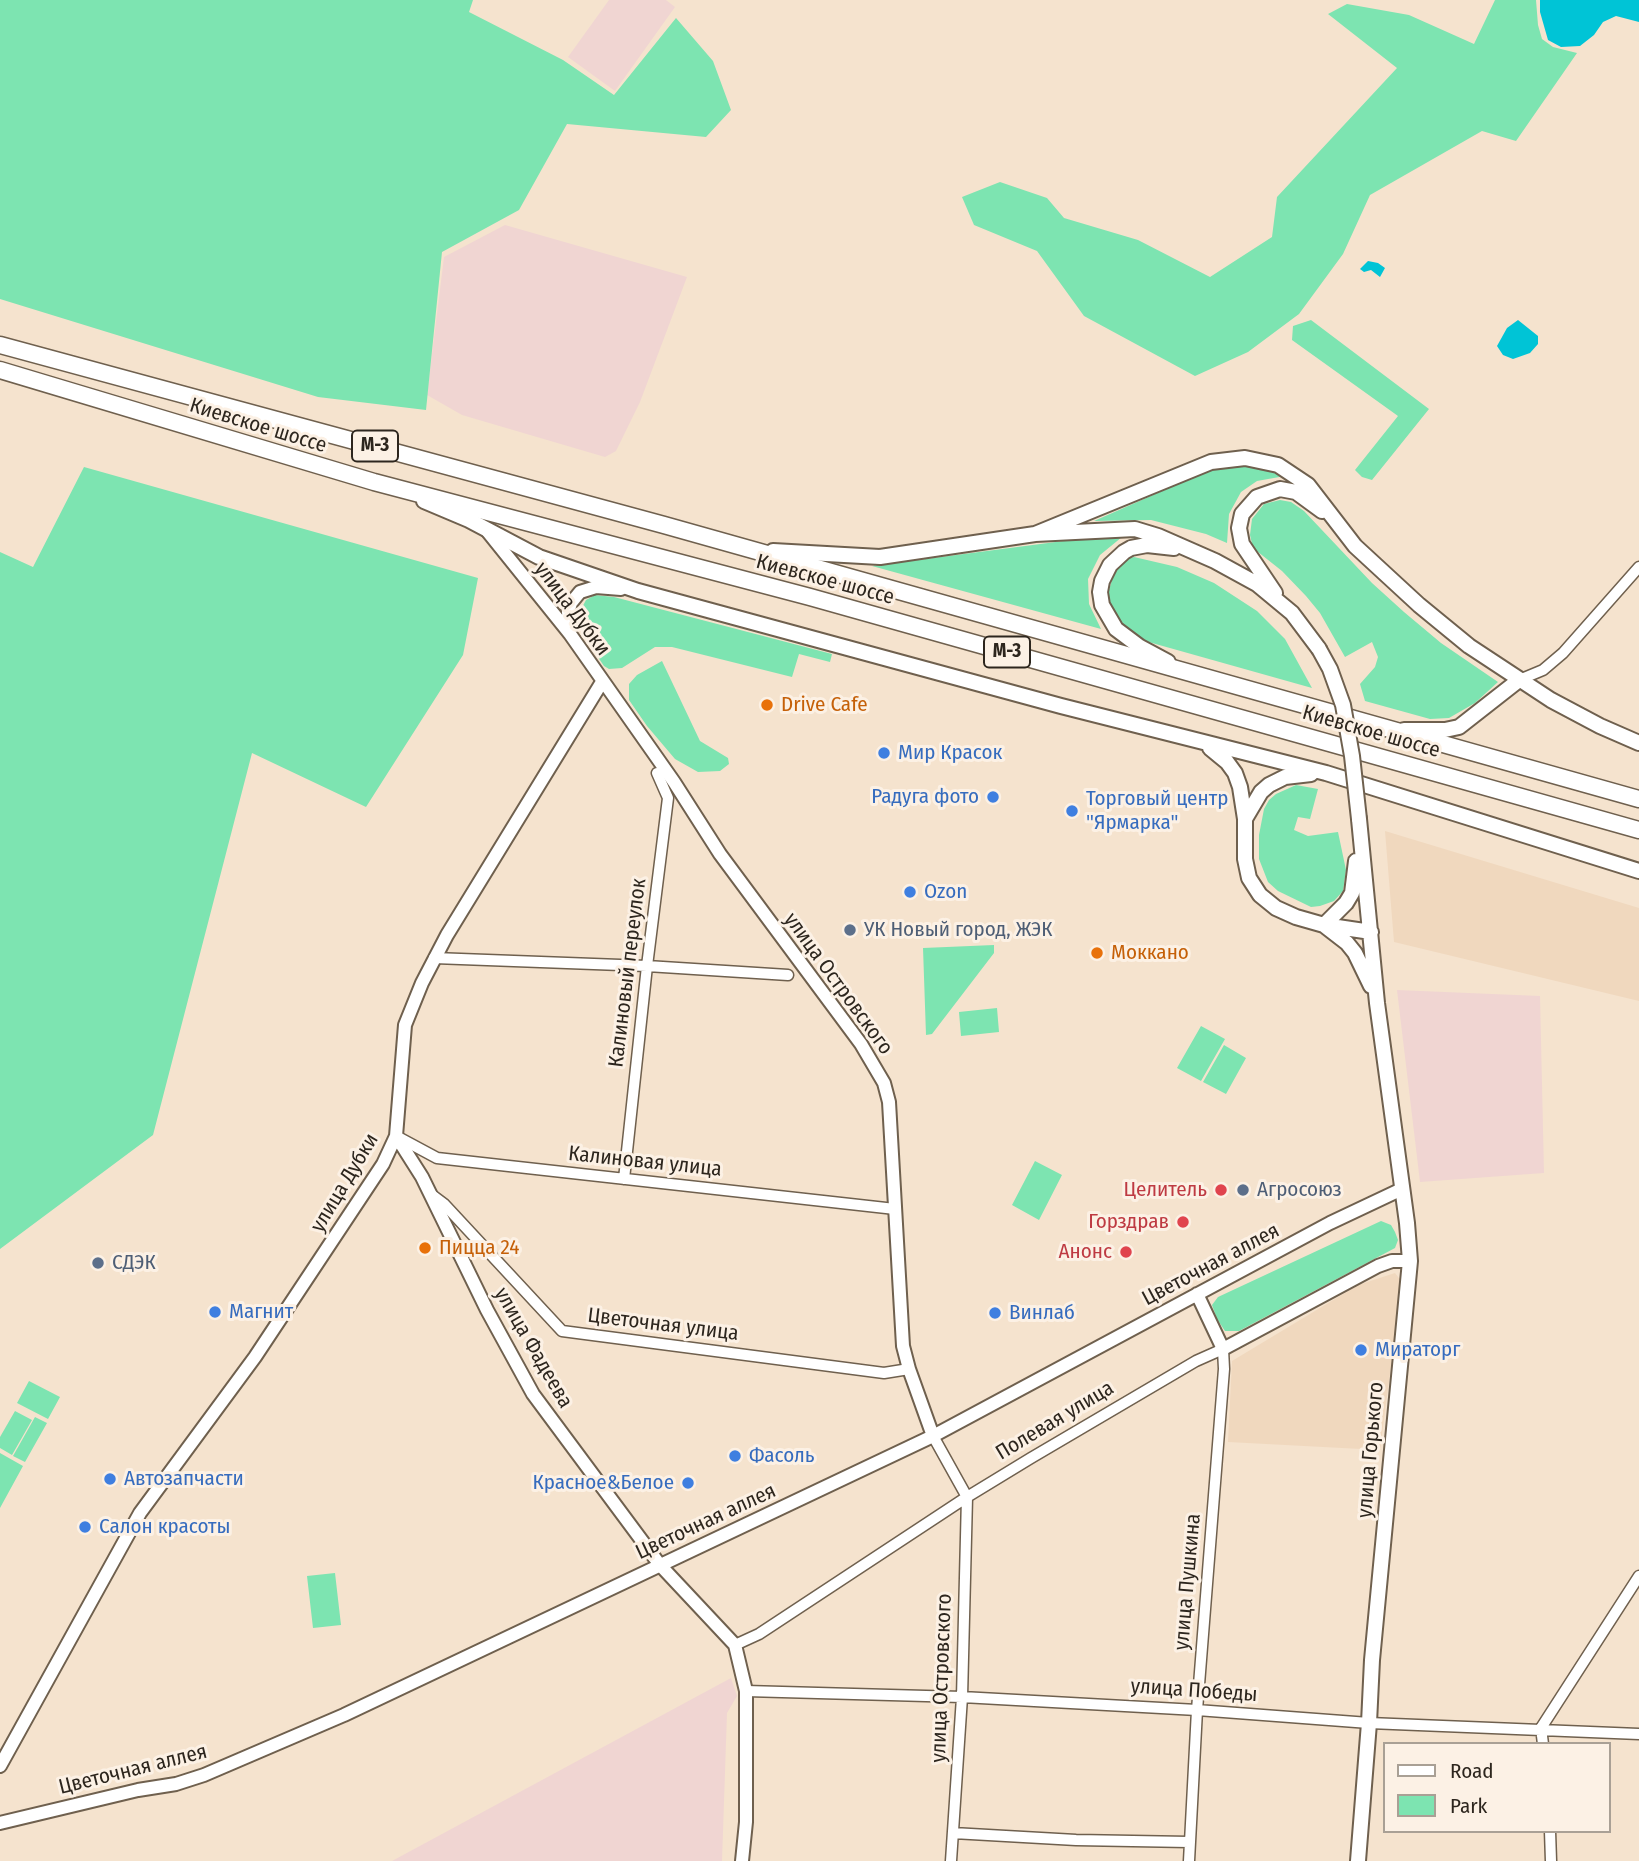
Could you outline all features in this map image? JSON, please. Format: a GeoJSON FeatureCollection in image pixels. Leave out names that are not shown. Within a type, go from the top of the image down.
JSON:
{"type":"FeatureCollection","features":[{"type":"Feature","properties":{"kind":"highway","name":"Киевское шоссе"},"geometry":{"type":"LineString","coordinates":[[0,345],[664,525],[1639,799]]}},
{"type":"Feature","properties":{"kind":"highway","name":"Киевское шоссе"},"geometry":{"type":"LineString","coordinates":[[0,370],[374,482],[810,597],[1639,830]]}},
{"type":"Feature","properties":{"kind":"main road"},"geometry":{"type":"LineString","coordinates":[[1035,534],[1211,462],[1255,458],[1278,465],[1308,485],[1355,546],[1419,605],[1469,646],[1582,717],[1639,743]]}},
{"type":"Feature","properties":{"kind":"main road"},"geometry":{"type":"LineString","coordinates":[[374,482],[457,514],[539,558],[638,591],[1203,743],[1326,773],[1639,871]]}},
{"type":"Feature","properties":{"kind":"main road"},"geometry":{"type":"LineString","coordinates":[[1334,520],[1305,498],[1287,489],[1263,494],[1246,507],[1240,521],[1242,544],[1280,601],[1304,627],[1319,649],[1330,669],[1343,705],[1352,757],[1377,1003]]}},
{"type":"Feature","properties":{"kind":"main road"},"geometry":{"type":"LineString","coordinates":[[749,550],[880,557],[1035,534],[1135,529],[1228,567],[1280,601]]}},
{"type":"Feature","properties":{"kind":"main road"},"geometry":{"type":"LineString","coordinates":[[1189,671],[1127,639],[1116,629],[1101,605],[1100,592],[1110,565],[1116,557],[1131,548],[1147,545],[1190,550]]}},
{"type":"Feature","properties":{"kind":"main road"},"geometry":{"type":"LineString","coordinates":[[1393,730],[1445,730],[1459,727],[1520,680]]}},
{"type":"Feature","properties":{"kind":"main road"},"geometry":{"type":"LineString","coordinates":[[1203,743],[1235,773],[1240,787],[1245,820],[1245,859],[1255,889],[1283,912],[1324,925],[1371,932]]}},
{"type":"Feature","properties":{"kind":"main road"},"geometry":{"type":"LineString","coordinates":[[1245,820],[1261,792],[1275,781],[1291,776],[1326,773]]}},
{"type":"Feature","properties":{"kind":"main road"},"geometry":{"type":"LineString","coordinates":[[1324,925],[1352,893],[1359,819]]}},
{"type":"Feature","properties":{"kind":"main road"},"geometry":{"type":"LineString","coordinates":[[1324,925],[1347,943],[1360,960],[1377,1003]]}},
{"type":"Feature","properties":{"kind":"main road","name":"улица Горького"},"geometry":{"type":"LineString","coordinates":[[1357,1861],[1372,1660],[1410,1261],[1377,1003]]}},
{"type":"Feature","properties":{"kind":"street","name":"улица Дубки"},"geometry":{"type":"LineString","coordinates":[[0,1766],[140,1513],[256,1357],[383,1164],[396,1136],[405,1025],[413,1003],[434,958],[603,682],[570,634],[488,532]]}},
{"type":"Feature","properties":{"kind":"street"},"geometry":{"type":"LineString","coordinates":[[1520,680],[1543,670],[1563,653],[1639,567]]}},
{"type":"Feature","properties":{"kind":"street"},"geometry":{"type":"LineString","coordinates":[[570,634],[568,612],[580,592],[596,587],[638,591]]}},
{"type":"Feature","properties":{"kind":"street","name":"улица Островского"},"geometry":{"type":"LineString","coordinates":[[603,682],[674,782],[720,854],[861,1044],[884,1083],[889,1102],[900,1315],[909,1369],[933,1436]]}},
{"type":"Feature","properties":{"kind":"street","name":"Калиновый переулок"},"geometry":{"type":"LineString","coordinates":[[624,1179],[668,798],[657,773]]}},
{"type":"Feature","properties":{"kind":"street"},"geometry":{"type":"LineString","coordinates":[[434,958],[647,966],[788,975]]}},
{"type":"Feature","properties":{"kind":"street","name":"Калиновая улица"},"geometry":{"type":"LineString","coordinates":[[396,1136],[437,1158],[895,1209]]}},
{"type":"Feature","properties":{"kind":"street","name":"улица Фадеева"},"geometry":{"type":"LineString","coordinates":[[396,1136],[422,1177],[487,1310],[533,1394],[660,1565],[735,1645]]}},
{"type":"Feature","properties":{"kind":"street","name":"Цветочная аллея"},"geometry":{"type":"LineString","coordinates":[[0,1823],[138,1790],[176,1784],[344,1715],[933,1436],[1330,1223],[1402,1189]]}},
{"type":"Feature","properties":{"kind":"street","name":"Цветочная улица"},"geometry":{"type":"LineString","coordinates":[[429,1192],[444,1204],[562,1331],[884,1373],[909,1369]]}},
{"type":"Feature","properties":{"kind":"street","name":"Полевая улица"},"geometry":{"type":"LineString","coordinates":[[735,1645],[759,1634],[967,1497],[1184,1368],[1378,1266],[1392,1261],[1410,1261]]}},
{"type":"Feature","properties":{"kind":"street"},"geometry":{"type":"LineString","coordinates":[[1198,1294],[1223,1349]]}},
{"type":"Feature","properties":{"kind":"street","name":"улица Пушкина"},"geometry":{"type":"LineString","coordinates":[[1188,1861],[1224,1369],[1223,1349]]}},
{"type":"Feature","properties":{"kind":"street"},"geometry":{"type":"LineString","coordinates":[[933,1436],[967,1497]]}},
{"type":"Feature","properties":{"kind":"street","name":"улица Островского"},"geometry":{"type":"LineString","coordinates":[[951,1861],[962,1697],[967,1497]]}},
{"type":"Feature","properties":{"kind":"street"},"geometry":{"type":"LineString","coordinates":[[1543,1742],[1541,1728],[1639,1576]]}},
{"type":"Feature","properties":{"kind":"street"},"geometry":{"type":"LineString","coordinates":[[735,1645],[746,1691],[746,1822],[742,1861]]}},
{"type":"Feature","properties":{"kind":"street","name":"улица Победы"},"geometry":{"type":"LineString","coordinates":[[746,1691],[962,1697],[1369,1723],[1639,1734]]}},
{"type":"Feature","properties":{"kind":"street"},"geometry":{"type":"LineString","coordinates":[[953,1833],[1189,1843]]}},
{"type":"Feature","properties":{"kind":"street"},"geometry":{"type":"LineString","coordinates":[[1550,1833],[1551,1861]]}},
{"type":"Feature","properties":{"kind":"shaded area"},"geometry":{"type":"Polygon","coordinates":[[[609,0],[666,0],[675,7],[615,91],[568,57],[609,0]]]}},
{"type":"Feature","properties":{"kind":"shaded area"},"geometry":{"type":"Polygon","coordinates":[[[505,225],[687,277],[640,402],[616,451],[605,457],[462,415],[427,395],[444,257],[505,225]]]}},
{"type":"Feature","properties":{"kind":"shaded area"},"geometry":{"type":"Polygon","coordinates":[[[1385,831],[1639,908],[1639,1001],[1394,942],[1385,831]]]}},
{"type":"Feature","properties":{"kind":"shaded area"},"geometry":{"type":"Polygon","coordinates":[[[1397,990],[1540,996],[1544,1173],[1420,1182],[1397,990]]]}},
{"type":"Feature","properties":{"kind":"shaded area"},"geometry":{"type":"Polygon","coordinates":[[[1395,1273],[1402,1282],[1380,1450],[1228,1442],[1232,1361],[1358,1285],[1395,1273]]]}},
{"type":"Feature","properties":{"kind":"shaded area"},"geometry":{"type":"Polygon","coordinates":[[[731,1678],[737,1696],[727,1713],[722,1861],[392,1861],[731,1678]]]}},
{"type":"Feature","properties":{"kind":"green space"},"geometry":{"type":"Polygon","coordinates":[[[0,0],[473,0],[469,12],[563,60],[614,95],[676,18],[713,61],[731,110],[706,137],[567,124],[519,210],[442,252],[426,410],[318,397],[0,299],[0,0]]]}},
{"type":"Feature","properties":{"kind":"green space"},"geometry":{"type":"Polygon","coordinates":[[[1495,0],[1536,0],[1542,39],[1553,47],[1577,53],[1516,141],[1482,131],[1370,195],[1343,254],[1299,314],[1248,352],[1195,376],[1084,316],[1037,251],[974,225],[962,197],[1000,182],[1047,198],[1064,218],[1138,240],[1210,277],[1272,237],[1277,197],[1397,68],[1328,14],[1347,4],[1409,15],[1474,44],[1495,0]]]}},
{"type":"Feature","properties":{"kind":"green space"},"geometry":{"type":"Polygon","coordinates":[[[1311,320],[1429,409],[1372,480],[1362,477],[1355,470],[1398,416],[1292,340],[1293,326],[1311,320]]]}},
{"type":"Feature","properties":{"kind":"green space"},"geometry":{"type":"Polygon","coordinates":[[[1250,466],[1285,476],[1257,481],[1241,492],[1229,514],[1227,543],[1206,534],[1151,520],[1094,521],[1210,470],[1250,466]]]}},
{"type":"Feature","properties":{"kind":"green space"},"geometry":{"type":"Polygon","coordinates":[[[84,467],[478,578],[463,655],[366,807],[252,753],[153,1135],[0,1249],[0,552],[33,567],[84,467]]]}},
{"type":"Feature","properties":{"kind":"green space"},"geometry":{"type":"Polygon","coordinates":[[[1280,500],[1291,502],[1304,511],[1372,583],[1404,612],[1441,643],[1498,682],[1475,703],[1449,718],[1430,719],[1365,701],[1360,684],[1375,667],[1378,657],[1372,642],[1345,657],[1320,613],[1306,596],[1282,571],[1253,548],[1250,535],[1252,519],[1264,504],[1280,500]]]}},
{"type":"Feature","properties":{"kind":"green space"},"geometry":{"type":"Polygon","coordinates":[[[1122,537],[1100,555],[1088,579],[1089,604],[1101,629],[872,566],[1071,540],[1122,537]]]}},
{"type":"Feature","properties":{"kind":"green space"},"geometry":{"type":"Polygon","coordinates":[[[1134,557],[1177,567],[1214,583],[1257,611],[1285,639],[1312,688],[1145,641],[1132,633],[1111,612],[1107,597],[1114,573],[1127,559],[1134,557]]]}},
{"type":"Feature","properties":{"kind":"green space"},"geometry":{"type":"Polygon","coordinates":[[[595,595],[614,597],[832,654],[830,662],[799,654],[792,677],[672,647],[655,647],[622,668],[609,669],[604,666],[585,638],[577,617],[586,600],[595,595]]]}},
{"type":"Feature","properties":{"kind":"green space"},"geometry":{"type":"Polygon","coordinates":[[[662,661],[700,741],[728,758],[729,764],[720,771],[698,772],[675,759],[629,700],[629,684],[637,675],[662,661]]]}},
{"type":"Feature","properties":{"kind":"green space"},"geometry":{"type":"Polygon","coordinates":[[[1296,785],[1318,789],[1310,819],[1298,817],[1294,830],[1308,836],[1338,832],[1346,870],[1343,891],[1334,901],[1320,906],[1311,907],[1278,891],[1268,882],[1259,859],[1259,835],[1264,809],[1276,794],[1296,785]]]}},
{"type":"Feature","properties":{"kind":"green space"},"geometry":{"type":"Polygon","coordinates":[[[994,945],[994,953],[932,1034],[926,1035],[923,948],[994,945]]]}},
{"type":"Feature","properties":{"kind":"green space"},"geometry":{"type":"Polygon","coordinates":[[[997,1008],[999,1032],[961,1036],[959,1012],[997,1008]]]}},
{"type":"Feature","properties":{"kind":"green space"},"geometry":{"type":"Polygon","coordinates":[[[1201,1026],[1225,1039],[1201,1081],[1177,1068],[1201,1026]]]}},
{"type":"Feature","properties":{"kind":"green space"},"geometry":{"type":"Polygon","coordinates":[[[1224,1045],[1246,1058],[1226,1094],[1203,1082],[1224,1045]]]}},
{"type":"Feature","properties":{"kind":"green space"},"geometry":{"type":"Polygon","coordinates":[[[1035,1161],[1062,1175],[1039,1220],[1012,1205],[1035,1161]]]}},
{"type":"Feature","properties":{"kind":"green space"},"geometry":{"type":"Polygon","coordinates":[[[1381,1221],[1391,1225],[1395,1232],[1398,1240],[1395,1248],[1239,1331],[1225,1331],[1217,1319],[1212,1305],[1218,1297],[1381,1221]]]}},
{"type":"Feature","properties":{"kind":"green space"},"geometry":{"type":"Polygon","coordinates":[[[29,1381],[60,1397],[48,1419],[17,1403],[29,1381]]]}},
{"type":"Feature","properties":{"kind":"green space"},"geometry":{"type":"Polygon","coordinates":[[[15,1411],[32,1420],[12,1455],[0,1448],[0,1437],[15,1411]]]}},
{"type":"Feature","properties":{"kind":"green space"},"geometry":{"type":"Polygon","coordinates":[[[35,1417],[47,1423],[25,1462],[13,1456],[35,1417]]]}},
{"type":"Feature","properties":{"kind":"green space"},"geometry":{"type":"Polygon","coordinates":[[[0,1453],[23,1466],[0,1508],[0,1453]]]}},
{"type":"Feature","properties":{"kind":"green space"},"geometry":{"type":"Polygon","coordinates":[[[335,1573],[341,1625],[313,1628],[307,1576],[335,1573]]]}},
{"type":"Feature","properties":{"kind":"water"},"geometry":{"type":"Polygon","coordinates":[[[1540,0],[1639,0],[1639,22],[1616,16],[1603,22],[1594,35],[1580,46],[1561,47],[1548,40],[1540,12],[1540,0]]]}},
{"type":"Feature","properties":{"kind":"water"},"geometry":{"type":"Polygon","coordinates":[[[1368,261],[1385,268],[1380,277],[1371,270],[1364,272],[1360,269],[1368,261]]]}},
{"type":"Feature","properties":{"kind":"water"},"geometry":{"type":"Polygon","coordinates":[[[1518,320],[1538,336],[1538,344],[1530,353],[1513,359],[1503,355],[1497,346],[1507,328],[1518,320]]]}},
{"type":"Feature","properties":{"kind":"place","name":"Drive Cafe"},"geometry":{"type":"Point","coordinates":[767,705]}},
{"type":"Feature","properties":{"kind":"place","name":"Мир Красок"},"geometry":{"type":"Point","coordinates":[884,753]}},
{"type":"Feature","properties":{"kind":"place","name":"Радуга фото"},"geometry":{"type":"Point","coordinates":[993,797]}},
{"type":"Feature","properties":{"kind":"place","name":"Торговый центр \"Ярмарка\""},"geometry":{"type":"Point","coordinates":[1072,811]}},
{"type":"Feature","properties":{"kind":"place","name":"Ozon"},"geometry":{"type":"Point","coordinates":[910,892]}},
{"type":"Feature","properties":{"kind":"place","name":"УК Новый город, ЖЭК"},"geometry":{"type":"Point","coordinates":[850,930]}},
{"type":"Feature","properties":{"kind":"place","name":"Моккано"},"geometry":{"type":"Point","coordinates":[1097,953]}},
{"type":"Feature","properties":{"kind":"place","name":"Целитель"},"geometry":{"type":"Point","coordinates":[1221,1190]}},
{"type":"Feature","properties":{"kind":"place","name":"Агросоюз"},"geometry":{"type":"Point","coordinates":[1243,1190]}},
{"type":"Feature","properties":{"kind":"place","name":"Горздрав"},"geometry":{"type":"Point","coordinates":[1183,1222]}},
{"type":"Feature","properties":{"kind":"place","name":"Пицца 24"},"geometry":{"type":"Point","coordinates":[425,1248]}},
{"type":"Feature","properties":{"kind":"place","name":"Анонс"},"geometry":{"type":"Point","coordinates":[1126,1252]}},
{"type":"Feature","properties":{"kind":"place","name":"СДЭК"},"geometry":{"type":"Point","coordinates":[98,1263]}},
{"type":"Feature","properties":{"kind":"place","name":"Магнит"},"geometry":{"type":"Point","coordinates":[215,1312]}},
{"type":"Feature","properties":{"kind":"place","name":"Винлаб"},"geometry":{"type":"Point","coordinates":[995,1313]}},
{"type":"Feature","properties":{"kind":"place","name":"Мираторг"},"geometry":{"type":"Point","coordinates":[1361,1350]}},
{"type":"Feature","properties":{"kind":"place","name":"Фасоль"},"geometry":{"type":"Point","coordinates":[735,1456]}},
{"type":"Feature","properties":{"kind":"place","name":"Автозапчасти"},"geometry":{"type":"Point","coordinates":[110,1479]}},
{"type":"Feature","properties":{"kind":"place","name":"Красное&Белое"},"geometry":{"type":"Point","coordinates":[688,1483]}},
{"type":"Feature","properties":{"kind":"place","name":"Салон красоты"},"geometry":{"type":"Point","coordinates":[85,1527]}}]}
